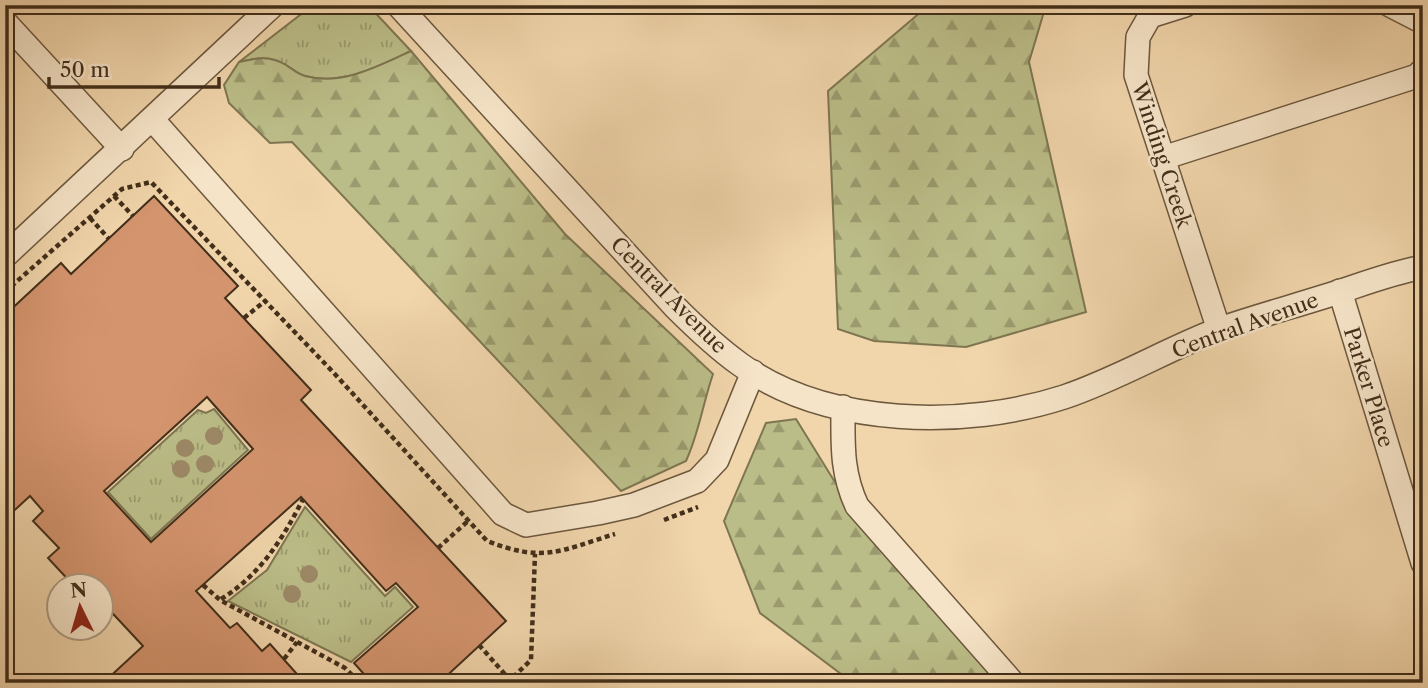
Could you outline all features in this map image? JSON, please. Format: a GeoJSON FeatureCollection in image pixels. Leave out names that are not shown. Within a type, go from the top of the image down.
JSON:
{"type":"FeatureCollection","features":[{"type":"Feature","properties":{"kind":"street"},"geometry":{"type":"LineString","coordinates":[[5,256],[273,5]]}},
{"type":"Feature","properties":{"kind":"street","name":"Winding Creek"},"geometry":{"type":"LineString","coordinates":[[1185,5],[1150,16],[1138,37],[1136,75],[1219,330]]}},
{"type":"Feature","properties":{"kind":"street"},"geometry":{"type":"LineString","coordinates":[[1390,5],[1423,22]]}},
{"type":"Feature","properties":{"kind":"street","name":"Central Avenue"},"geometry":{"type":"LineString","coordinates":[[409,9],[674,306],[707,338],[753,372],[785,388],[844,407],[888,416],[934,419],[981,416],[1027,408],[1088,388],[1219,330],[1423,267]]}},
{"type":"Feature","properties":{"kind":"street"},"geometry":{"type":"LineString","coordinates":[[5,22],[122,149]]}},
{"type":"Feature","properties":{"kind":"street"},"geometry":{"type":"LineString","coordinates":[[1163,158],[1417,76],[1423,70]]}},
{"type":"Feature","properties":{"kind":"street"},"geometry":{"type":"LineString","coordinates":[[152,120],[503,514],[526,525],[635,505],[697,481],[717,460],[753,372]]}},
{"type":"Feature","properties":{"kind":"street","name":"Parker Place"},"geometry":{"type":"LineString","coordinates":[[1340,291],[1423,563]]}},
{"type":"Feature","properties":{"kind":"street"},"geometry":{"type":"LineString","coordinates":[[844,407],[842,461],[846,483],[857,506],[1013,683]]}},
{"type":"Feature","properties":{"kind":"path"},"geometry":{"type":"LineString","coordinates":[[114,196],[133,216]]}},
{"type":"Feature","properties":{"kind":"path"},"geometry":{"type":"LineString","coordinates":[[90,218],[109,239]]}},
{"type":"Feature","properties":{"kind":"path"},"geometry":{"type":"LineString","coordinates":[[244,318],[265,301]]}},
{"type":"Feature","properties":{"kind":"path"},"geometry":{"type":"LineString","coordinates":[[220,600],[249,581],[279,540],[303,499]]}},
{"type":"Feature","properties":{"kind":"path"},"geometry":{"type":"LineString","coordinates":[[438,548],[468,521]]}},
{"type":"Feature","properties":{"kind":"path"},"geometry":{"type":"LineString","coordinates":[[479,645],[508,681],[531,660],[535,554]]}},
{"type":"Feature","properties":{"kind":"path"},"geometry":{"type":"LineString","coordinates":[[202,585],[220,600],[345,668],[359,683]]}},
{"type":"Feature","properties":{"kind":"path"},"geometry":{"type":"LineString","coordinates":[[284,659],[298,642]]}},
{"type":"Feature","properties":{"kind":"green space"},"geometry":{"type":"Polygon","coordinates":[[[313,5],[368,5],[411,51],[360,73],[333,78],[303,75],[280,62],[268,59],[239,62],[313,5]]]}},
{"type":"Feature","properties":{"kind":"green space"},"geometry":{"type":"Polygon","coordinates":[[[929,5],[1046,5],[1029,62],[1086,312],[966,347],[874,341],[838,329],[828,91],[929,5]]]}},
{"type":"Feature","properties":{"kind":"green space"},"geometry":{"type":"Polygon","coordinates":[[[411,51],[565,234],[713,374],[686,461],[621,491],[292,142],[270,143],[229,103],[224,85],[239,62],[252,59],[274,60],[303,75],[333,78],[360,73],[411,51]]]}},
{"type":"Feature","properties":{"kind":"green space"},"geometry":{"type":"Polygon","coordinates":[[[214,409],[248,450],[151,539],[108,492],[198,410],[206,413],[214,409]]]}},
{"type":"Feature","properties":{"kind":"green space"},"geometry":{"type":"Polygon","coordinates":[[[796,419],[833,479],[1006,683],[853,683],[760,613],[724,521],[766,423],[796,419]]]}},
{"type":"Feature","properties":{"kind":"green space"},"geometry":{"type":"Polygon","coordinates":[[[305,507],[385,596],[395,587],[413,607],[351,662],[228,601],[267,570],[305,507]]]}},
{"type":"Feature","properties":{"kind":"building"},"geometry":{"type":"Polygon","coordinates":[[[154,196],[238,286],[225,298],[311,390],[301,400],[506,621],[439,683],[372,683],[354,663],[418,607],[396,583],[386,591],[301,497],[196,591],[230,628],[237,623],[262,651],[270,644],[305,683],[103,683],[143,646],[116,617],[116,572],[61,572],[48,558],[59,548],[33,521],[43,511],[30,496],[5,519],[5,315],[61,263],[71,274],[154,196]],[[207,397],[104,491],[151,542],[253,449],[207,397]]]}}]}
